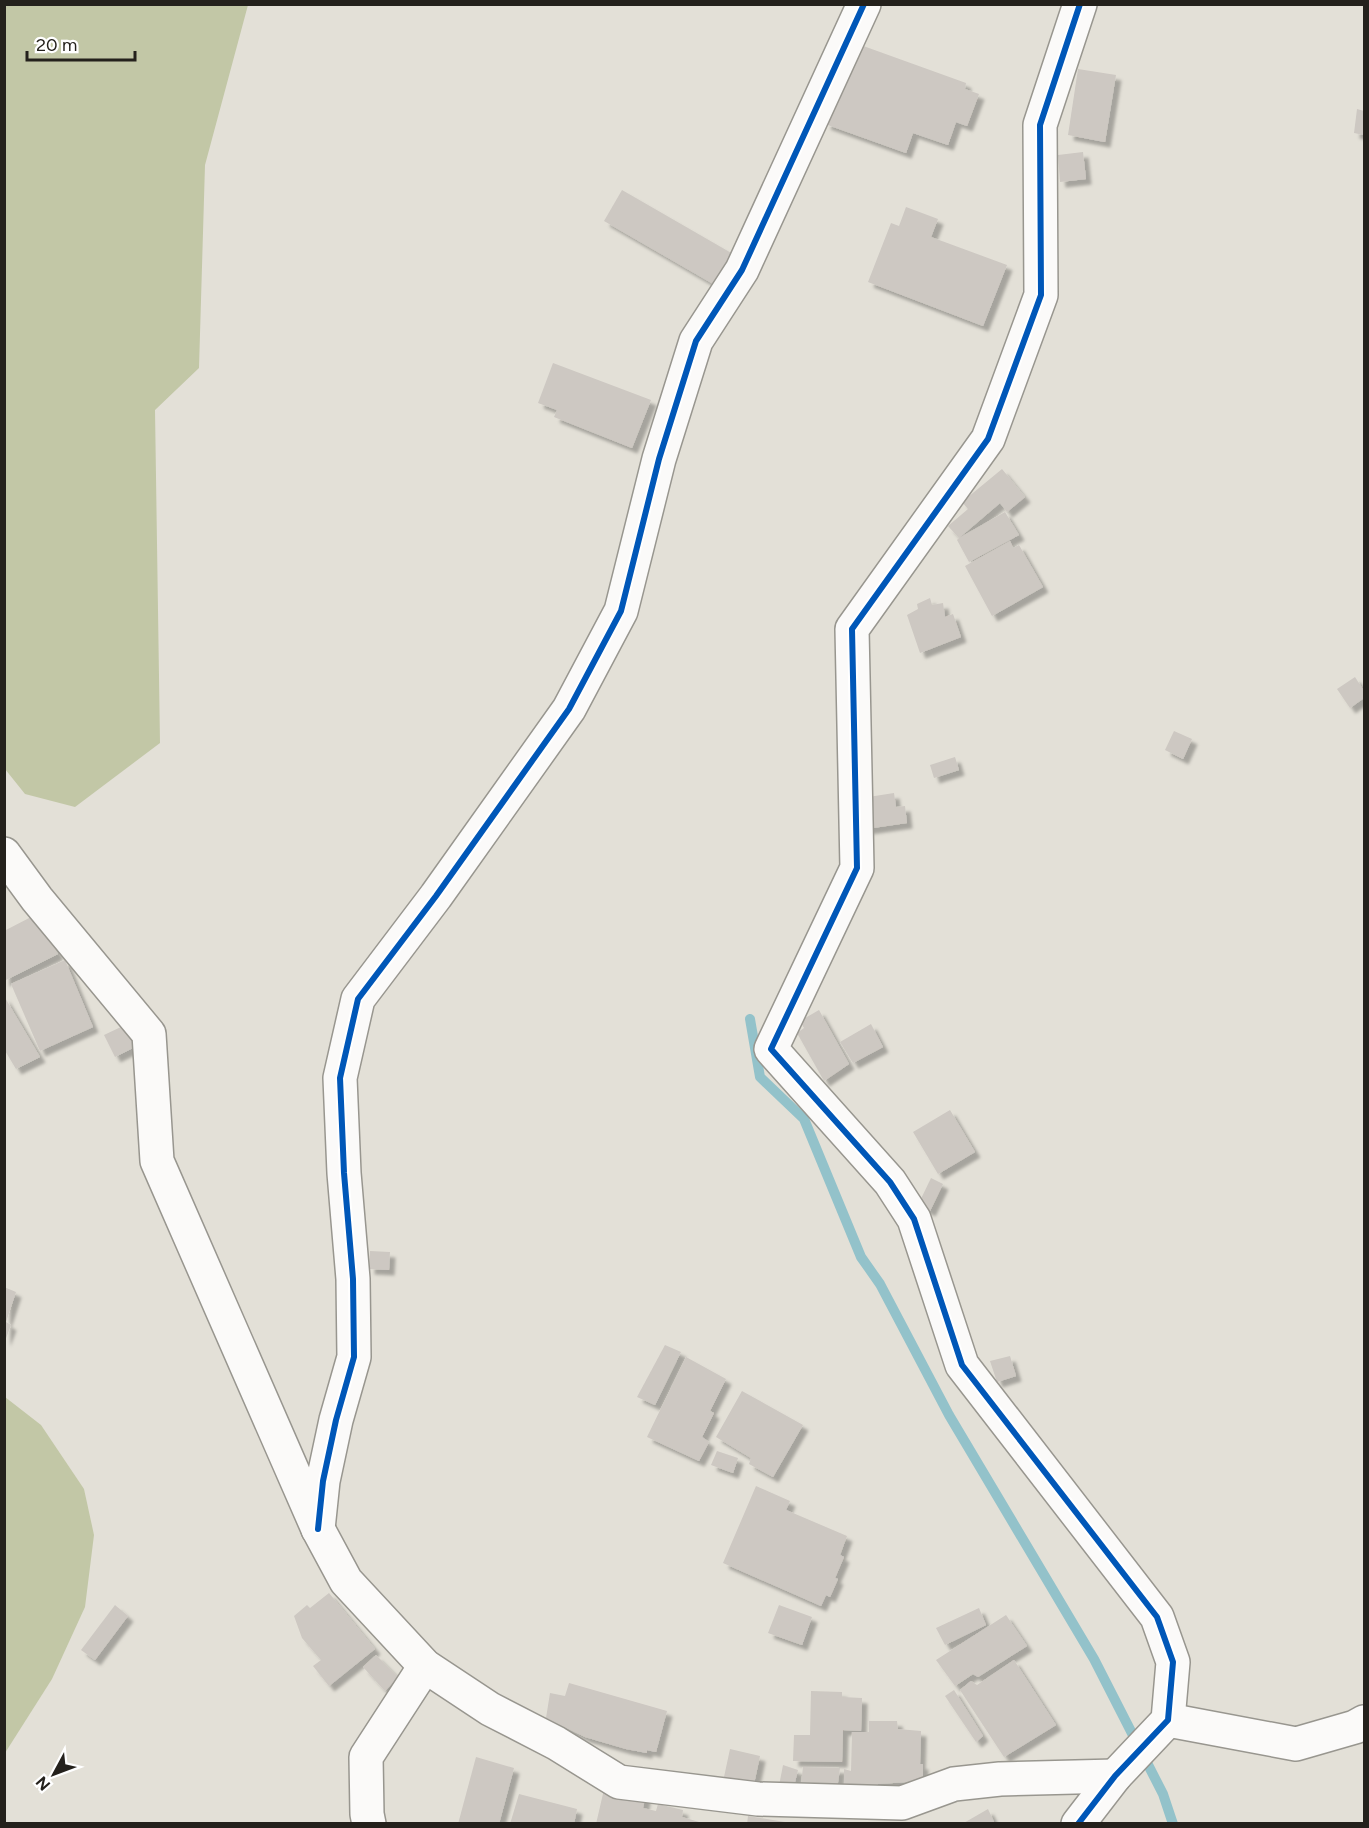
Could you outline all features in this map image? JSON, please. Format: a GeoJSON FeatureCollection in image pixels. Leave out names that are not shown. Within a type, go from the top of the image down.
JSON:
{"type":"FeatureCollection","features":[{"type":"Feature","properties":{"kind":"street"},"geometry":{"type":"LineString","coordinates":[[318,1529],[323,1481],[336,1420],[354,1357],[352,1279],[340,1078],[358,999],[436,896],[569,709],[621,611],[659,459],[696,341],[742,270],[864,4]]}},
{"type":"Feature","properties":{"kind":"street"},"geometry":{"type":"LineString","coordinates":[[1078,1824],[1115,1776],[1168,1720],[1173,1662],[1157,1617],[962,1365],[914,1219],[890,1182],[771,1049],[857,868],[852,629],[988,439],[1041,295],[1040,125],[1080,4]]}},
{"type":"Feature","properties":{"kind":"street"},"geometry":{"type":"LineString","coordinates":[[4,854],[37,899],[149,1034],[157,1161],[318,1529],[346,1581],[425,1666],[490,1709],[556,1743],[619,1782],[758,1799],[902,1803],[954,1784],[1000,1779],[1115,1776]]}},
{"type":"Feature","properties":{"kind":"street"},"geometry":{"type":"LineString","coordinates":[[369,1824],[366,1757],[425,1666]]}},
{"type":"Feature","properties":{"kind":"street"},"geometry":{"type":"LineString","coordinates":[[1168,1720],[1296,1744],[1365,1722]]}},
{"type":"Feature","properties":{"kind":"green space"},"geometry":{"type":"Polygon","coordinates":[[[4,5],[248,5],[205,165],[199,368],[155,410],[160,743],[75,807],[25,794],[5,769],[4,5]]]}},
{"type":"Feature","properties":{"kind":"green space"},"geometry":{"type":"Polygon","coordinates":[[[5,1397],[41,1425],[84,1489],[94,1535],[85,1607],[52,1679],[5,1753],[5,1397]]]}},
{"type":"Feature","properties":{"kind":"building"},"geometry":{"type":"Polygon","coordinates":[[[855,43],[966,83],[965,89],[979,94],[967,126],[956,122],[948,145],[913,133],[906,153],[825,124],[855,43]]]}},
{"type":"Feature","properties":{"kind":"building"},"geometry":{"type":"Polygon","coordinates":[[[1078,69],[1116,75],[1105,142],[1068,135],[1078,69]]]}},
{"type":"Feature","properties":{"kind":"building"},"geometry":{"type":"Polygon","coordinates":[[[1357,109],[1364,111],[1364,135],[1354,133],[1357,109]]]}},
{"type":"Feature","properties":{"kind":"building"},"geometry":{"type":"Polygon","coordinates":[[[1083,152],[1086,179],[1060,182],[1058,155],[1083,152]]]}},
{"type":"Feature","properties":{"kind":"building"},"geometry":{"type":"Polygon","coordinates":[[[622,190],[733,254],[715,285],[604,221],[622,190]]]}},
{"type":"Feature","properties":{"kind":"building"},"geometry":{"type":"Polygon","coordinates":[[[906,207],[938,219],[931,237],[1007,265],[983,326],[868,282],[891,223],[899,226],[906,207]]]}},
{"type":"Feature","properties":{"kind":"building"},"geometry":{"type":"Polygon","coordinates":[[[553,363],[651,400],[632,448],[554,417],[557,410],[538,403],[553,363]]]}},
{"type":"Feature","properties":{"kind":"building"},"geometry":{"type":"Polygon","coordinates":[[[1002,469],[1025,497],[1007,512],[1000,503],[959,538],[948,526],[968,509],[962,502],[1002,469]]]}},
{"type":"Feature","properties":{"kind":"building"},"geometry":{"type":"Polygon","coordinates":[[[1005,512],[1019,535],[969,562],[957,540],[1005,512]]]}},
{"type":"Feature","properties":{"kind":"building"},"geometry":{"type":"Polygon","coordinates":[[[1010,541],[1013,548],[1019,545],[1043,587],[992,616],[965,566],[1010,541]]]}},
{"type":"Feature","properties":{"kind":"building"},"geometry":{"type":"Polygon","coordinates":[[[930,598],[932,605],[943,603],[945,617],[953,614],[961,637],[920,653],[907,615],[918,609],[917,604],[930,598]]]}},
{"type":"Feature","properties":{"kind":"building"},"geometry":{"type":"Polygon","coordinates":[[[1355,677],[1364,691],[1364,698],[1350,708],[1337,689],[1355,677]]]}},
{"type":"Feature","properties":{"kind":"building"},"geometry":{"type":"Polygon","coordinates":[[[1174,731],[1192,739],[1183,759],[1165,750],[1174,731]]]}},
{"type":"Feature","properties":{"kind":"building"},"geometry":{"type":"Polygon","coordinates":[[[955,757],[959,770],[934,778],[930,765],[955,757]]]}},
{"type":"Feature","properties":{"kind":"building"},"geometry":{"type":"Polygon","coordinates":[[[894,793],[896,807],[905,806],[907,823],[866,829],[862,798],[894,793]]]}},
{"type":"Feature","properties":{"kind":"building"},"geometry":{"type":"Polygon","coordinates":[[[35,915],[58,954],[4,981],[4,931],[35,915]]]}},
{"type":"Feature","properties":{"kind":"building"},"geometry":{"type":"Polygon","coordinates":[[[65,960],[93,1027],[40,1051],[11,984],[65,960]]]}},
{"type":"Feature","properties":{"kind":"building"},"geometry":{"type":"Polygon","coordinates":[[[4,996],[40,1057],[16,1069],[4,1049],[4,996]]]}},
{"type":"Feature","properties":{"kind":"building"},"geometry":{"type":"Polygon","coordinates":[[[819,1010],[849,1064],[824,1081],[797,1033],[804,1028],[800,1021],[819,1010]]]}},
{"type":"Feature","properties":{"kind":"building"},"geometry":{"type":"Polygon","coordinates":[[[871,1024],[883,1047],[853,1063],[840,1042],[871,1024]]]}},
{"type":"Feature","properties":{"kind":"building"},"geometry":{"type":"Polygon","coordinates":[[[123,1026],[135,1047],[115,1057],[104,1035],[123,1026]]]}},
{"type":"Feature","properties":{"kind":"building"},"geometry":{"type":"Polygon","coordinates":[[[950,1110],[975,1152],[938,1174],[913,1132],[950,1110]]]}},
{"type":"Feature","properties":{"kind":"building"},"geometry":{"type":"Polygon","coordinates":[[[931,1178],[943,1184],[930,1211],[918,1205],[931,1178]]]}},
{"type":"Feature","properties":{"kind":"building"},"geometry":{"type":"Polygon","coordinates":[[[370,1251],[390,1252],[389,1270],[369,1269],[370,1251]]]}},
{"type":"Feature","properties":{"kind":"building"},"geometry":{"type":"Polygon","coordinates":[[[4,1287],[16,1292],[6,1322],[11,1325],[5,1341],[4,1287]]]}},
{"type":"Feature","properties":{"kind":"building"},"geometry":{"type":"Polygon","coordinates":[[[665,1345],[681,1352],[655,1405],[637,1397],[665,1345]]]}},
{"type":"Feature","properties":{"kind":"building"},"geometry":{"type":"Polygon","coordinates":[[[1010,1356],[1016,1376],[997,1382],[990,1361],[1010,1356]]]}},
{"type":"Feature","properties":{"kind":"building"},"geometry":{"type":"Polygon","coordinates":[[[686,1357],[726,1379],[710,1411],[714,1413],[702,1437],[709,1442],[699,1461],[647,1437],[686,1357]]]}},
{"type":"Feature","properties":{"kind":"building"},"geometry":{"type":"Polygon","coordinates":[[[742,1391],[803,1425],[773,1477],[749,1464],[751,1458],[716,1437],[742,1391]]]}},
{"type":"Feature","properties":{"kind":"building"},"geometry":{"type":"Polygon","coordinates":[[[717,1451],[738,1458],[733,1473],[711,1465],[717,1451]]]}},
{"type":"Feature","properties":{"kind":"building"},"geometry":{"type":"Polygon","coordinates":[[[756,1486],[790,1501],[786,1510],[847,1536],[840,1555],[844,1557],[835,1578],[838,1579],[830,1597],[826,1595],[821,1606],[723,1563],[756,1486]]]}},
{"type":"Feature","properties":{"kind":"building"},"geometry":{"type":"Polygon","coordinates":[[[329,1593],[375,1649],[329,1686],[313,1666],[321,1660],[302,1638],[294,1616],[307,1605],[310,1608],[329,1593]]]}},
{"type":"Feature","properties":{"kind":"building"},"geometry":{"type":"Polygon","coordinates":[[[115,1605],[128,1616],[95,1660],[81,1650],[115,1605]]]}},
{"type":"Feature","properties":{"kind":"building"},"geometry":{"type":"Polygon","coordinates":[[[779,1605],[812,1617],[802,1645],[768,1633],[779,1605]]]}},
{"type":"Feature","properties":{"kind":"building"},"geometry":{"type":"Polygon","coordinates":[[[979,1608],[986,1625],[945,1645],[936,1628],[979,1608]]]}},
{"type":"Feature","properties":{"kind":"building"},"geometry":{"type":"Polygon","coordinates":[[[1006,1615],[1027,1646],[978,1677],[973,1674],[955,1686],[936,1660],[1006,1615]]]}},
{"type":"Feature","properties":{"kind":"building"},"geometry":{"type":"Polygon","coordinates":[[[376,1655],[398,1677],[385,1691],[363,1667],[376,1655]]]}},
{"type":"Feature","properties":{"kind":"building"},"geometry":{"type":"Polygon","coordinates":[[[1014,1660],[1056,1725],[1004,1757],[960,1690],[971,1681],[977,1685],[1014,1660]]]}},
{"type":"Feature","properties":{"kind":"building"},"geometry":{"type":"Polygon","coordinates":[[[569,1683],[667,1711],[656,1752],[647,1750],[647,1753],[626,1749],[585,1737],[546,1718],[550,1693],[565,1696],[569,1683]]]}},
{"type":"Feature","properties":{"kind":"building"},"geometry":{"type":"Polygon","coordinates":[[[954,1690],[983,1736],[976,1742],[945,1696],[954,1690]]]}},
{"type":"Feature","properties":{"kind":"building"},"geometry":{"type":"Polygon","coordinates":[[[811,1691],[842,1692],[842,1697],[862,1698],[861,1731],[843,1730],[842,1762],[793,1761],[794,1735],[810,1735],[811,1691]]]}},
{"type":"Feature","properties":{"kind":"building"},"geometry":{"type":"Polygon","coordinates":[[[869,1721],[897,1721],[898,1729],[921,1731],[920,1764],[923,1764],[923,1781],[878,1784],[878,1793],[844,1790],[844,1769],[851,1771],[852,1732],[869,1732],[869,1721]]]}},
{"type":"Feature","properties":{"kind":"building"},"geometry":{"type":"Polygon","coordinates":[[[730,1749],[760,1756],[754,1784],[724,1777],[730,1749]]]}},
{"type":"Feature","properties":{"kind":"building"},"geometry":{"type":"Polygon","coordinates":[[[476,1757],[514,1768],[499,1824],[458,1824],[476,1757]]]}},
{"type":"Feature","properties":{"kind":"building"},"geometry":{"type":"Polygon","coordinates":[[[783,1765],[798,1770],[793,1790],[779,1786],[783,1765]]]}},
{"type":"Feature","properties":{"kind":"building"},"geometry":{"type":"Polygon","coordinates":[[[803,1767],[840,1768],[836,1797],[800,1794],[803,1767]]]}},
{"type":"Feature","properties":{"kind":"building"},"geometry":{"type":"Polygon","coordinates":[[[605,1785],[646,1794],[643,1808],[656,1811],[658,1804],[683,1810],[682,1817],[706,1824],[596,1824],[605,1785]]]}},
{"type":"Feature","properties":{"kind":"building"},"geometry":{"type":"Polygon","coordinates":[[[519,1794],[577,1809],[574,1824],[510,1824],[519,1794]]]}},
{"type":"Feature","properties":{"kind":"building"},"geometry":{"type":"Polygon","coordinates":[[[988,1809],[995,1824],[962,1824],[988,1809]]]}},
{"type":"Feature","properties":{"kind":"building"},"geometry":{"type":"Polygon","coordinates":[[[748,1816],[785,1822],[785,1824],[747,1824],[748,1816]]]}},
{"type":"Feature","properties":{"kind":"waterway"},"geometry":{"type":"LineString","coordinates":[[750,1019],[760,1077],[804,1119],[861,1257],[880,1284],[949,1415],[1094,1659],[1163,1794],[1173,1824]]}},
{"type":"Feature","properties":{"kind":"cycle path"},"geometry":{"type":"LineString","coordinates":[[318,1529],[323,1481],[336,1420],[354,1357],[353,1279],[344,1173],[340,1078],[358,999],[436,896],[569,709],[621,611],[659,459],[696,341],[742,270],[864,4]]}},
{"type":"Feature","properties":{"kind":"cycle path"},"geometry":{"type":"LineString","coordinates":[[1078,1824],[1115,1776],[1168,1720],[1173,1662],[1157,1617],[962,1365],[914,1219],[890,1182],[771,1049],[857,868],[852,629],[988,439],[1041,295],[1040,125],[1080,4]]}}]}
